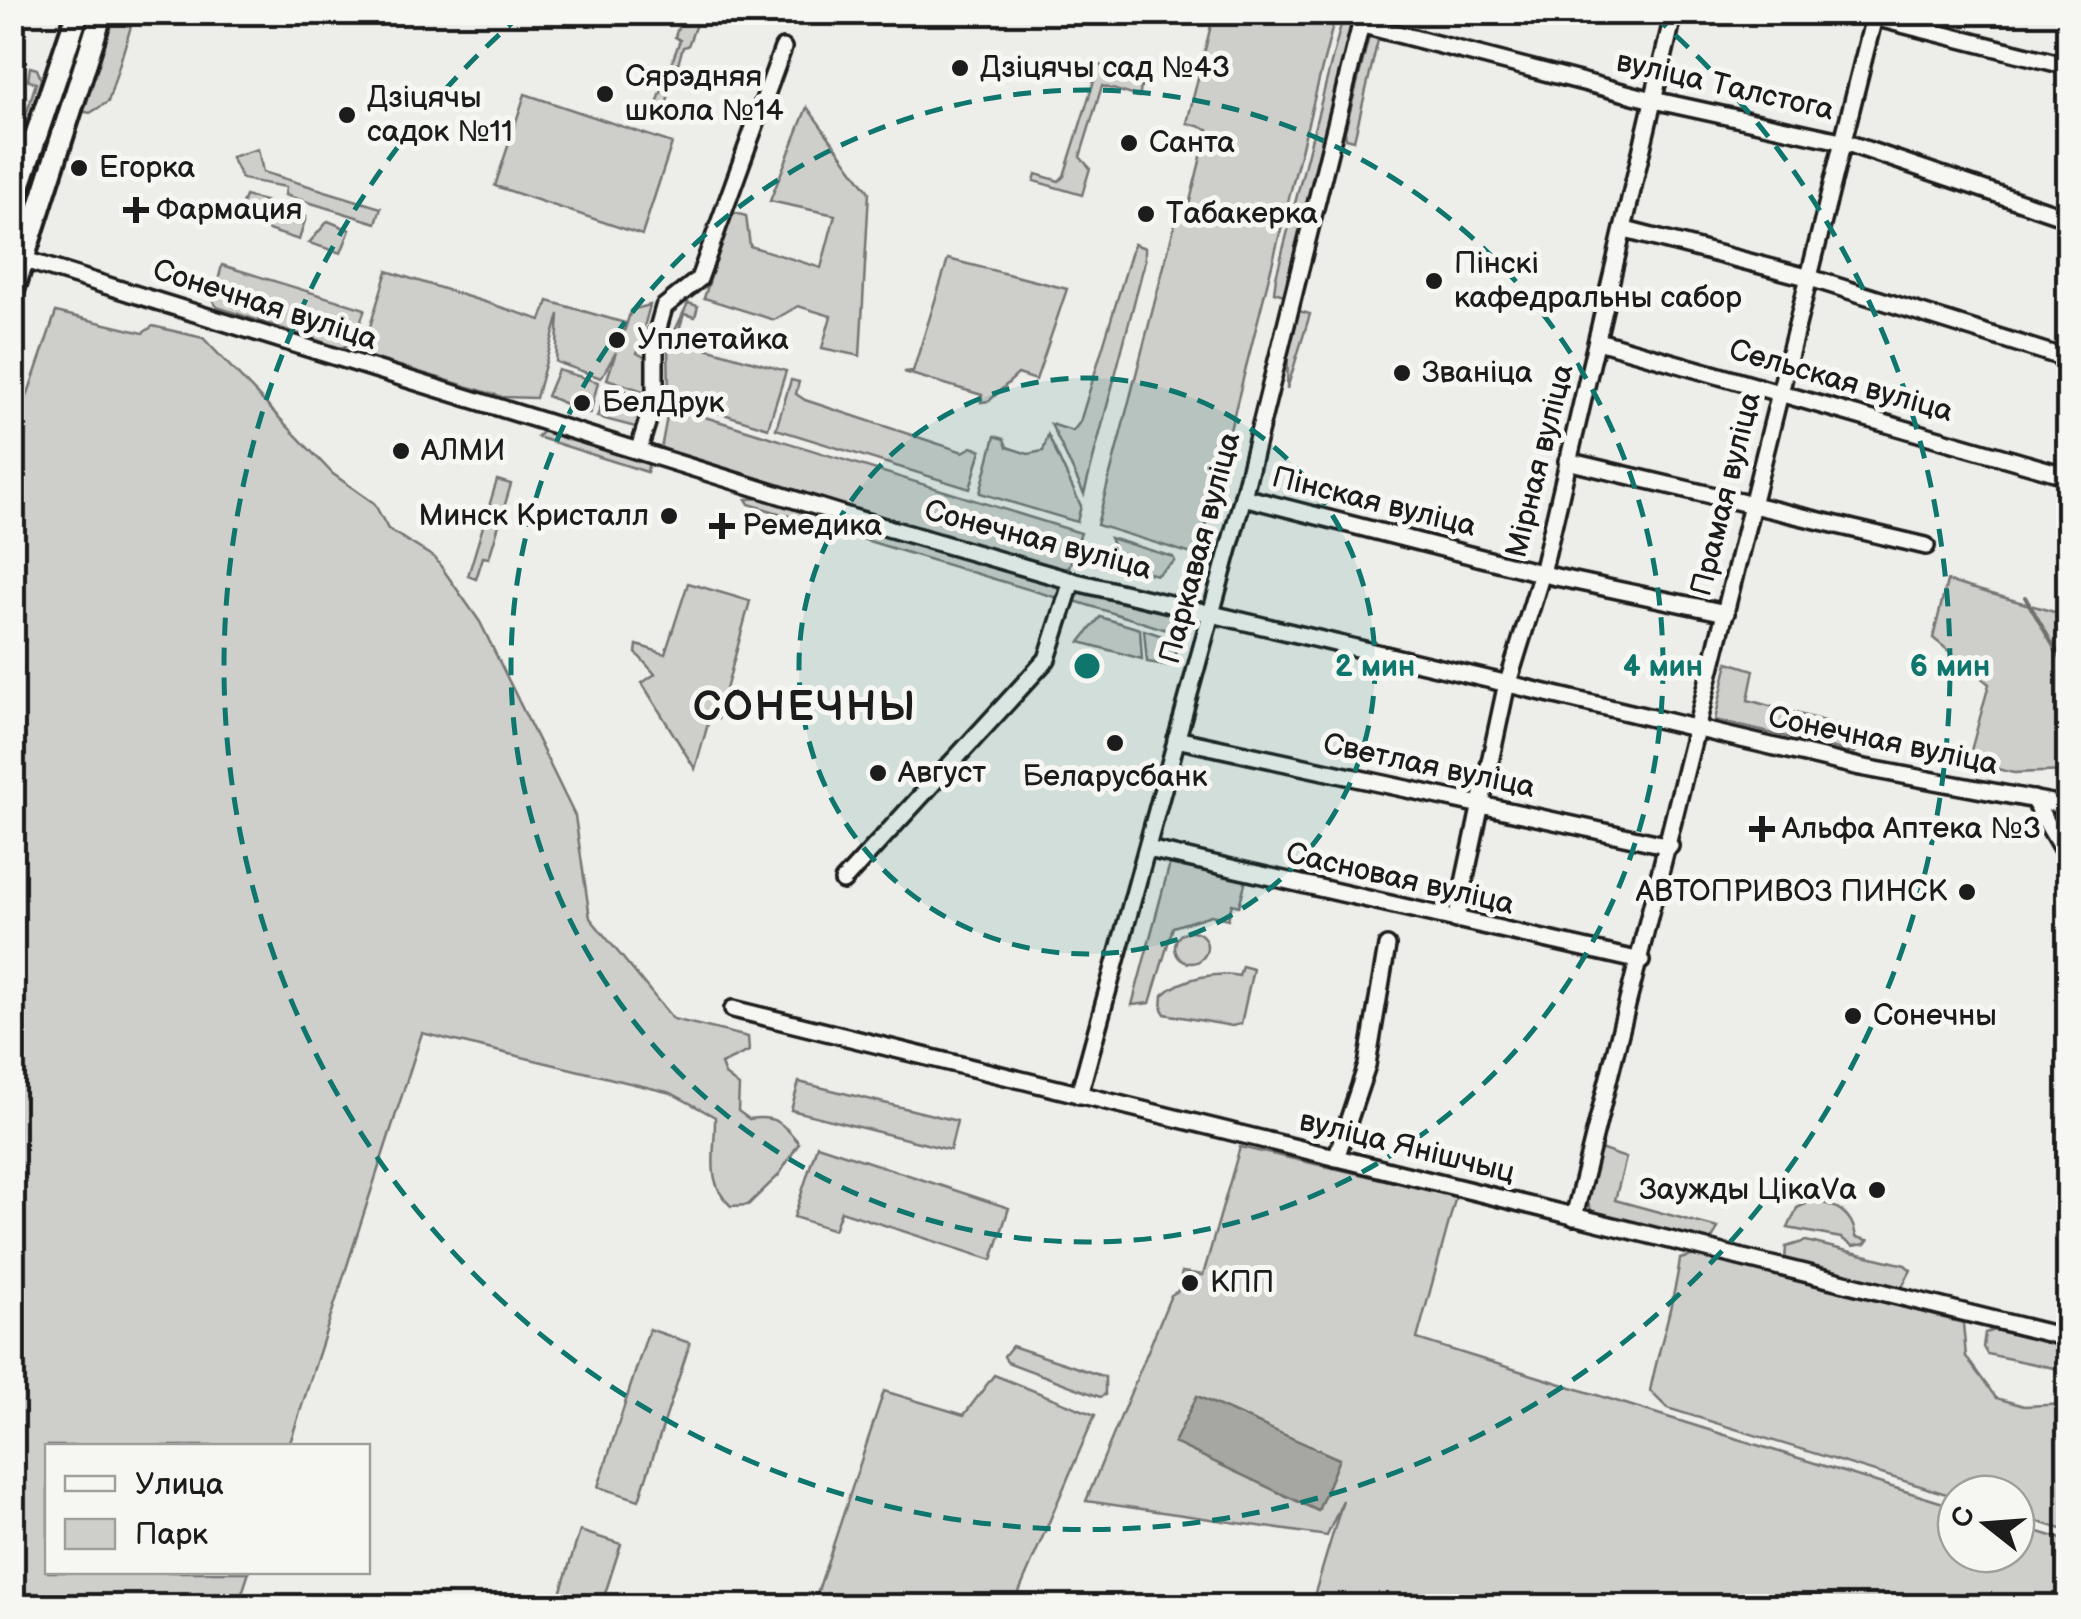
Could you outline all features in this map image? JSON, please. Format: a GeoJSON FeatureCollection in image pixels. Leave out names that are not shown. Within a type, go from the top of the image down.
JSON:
{"type":"FeatureCollection","features":[{"type":"Feature","properties":{"kind":"main road"},"geometry":{"type":"LineString","coordinates":[[12,208],[78,12]]}},
{"type":"Feature","properties":{"kind":"main road"},"geometry":{"type":"LineString","coordinates":[[12,294],[18,257],[102,12]]}},
{"type":"Feature","properties":{"kind":"street","name":"Мірная вуліца"},"geometry":{"type":"LineString","coordinates":[[1456,920],[1508,685],[1542,573],[1674,12]]}},
{"type":"Feature","properties":{"kind":"street"},"geometry":{"type":"LineString","coordinates":[[1854,12],[2068,66]]}},
{"type":"Feature","properties":{"kind":"street","name":"Прамая вуліца"},"geometry":{"type":"LineString","coordinates":[[1574,1217],[1670,846],[1840,142],[1874,17]]}},
{"type":"Feature","properties":{"kind":"street","name":"вуліца Талстога"},"geometry":{"type":"LineString","coordinates":[[1364,19],[1654,100],[1840,142],[2068,218]]}},
{"type":"Feature","properties":{"kind":"street","name":"Паркавая вуліца"},"geometry":{"type":"LineString","coordinates":[[1079,1095],[1212,612],[1364,19]]}},
{"type":"Feature","properties":{"kind":"street"},"geometry":{"type":"LineString","coordinates":[[640,449],[654,398],[654,340],[664,308],[698,279],[782,48]]}},
{"type":"Feature","properties":{"kind":"street"},"geometry":{"type":"LineString","coordinates":[[1625,230],[1807,278],[2068,359]]}},
{"type":"Feature","properties":{"kind":"street","name":"Сонечная вуліца"},"geometry":{"type":"LineString","coordinates":[[18,257],[203,318],[640,449],[860,520],[1072,581],[1860,767],[2068,806]]}},
{"type":"Feature","properties":{"kind":"street","name":"Сельская вуліца"},"geometry":{"type":"LineString","coordinates":[[1598,340],[2068,476]]}},
{"type":"Feature","properties":{"kind":"street"},"geometry":{"type":"LineString","coordinates":[[1567,461],[1926,546]]}},
{"type":"Feature","properties":{"kind":"street","name":"Пінская вуліца"},"geometry":{"type":"LineString","coordinates":[[1242,497],[1542,573],[1726,613]]}},
{"type":"Feature","properties":{"kind":"street"},"geometry":{"type":"LineString","coordinates":[[843,882],[1048,659],[1072,581]]}},
{"type":"Feature","properties":{"kind":"street","name":"Светлая вуліца"},"geometry":{"type":"LineString","coordinates":[[1176,739],[1670,846]]}},
{"type":"Feature","properties":{"kind":"street"},"geometry":{"type":"LineString","coordinates":[[2033,799],[2068,858]]}},
{"type":"Feature","properties":{"kind":"street","name":"Сасновая вуліца"},"geometry":{"type":"LineString","coordinates":[[1148,848],[1641,961]]}},
{"type":"Feature","properties":{"kind":"street"},"geometry":{"type":"LineString","coordinates":[[1336,1158],[1367,1065],[1387,946]]}},
{"type":"Feature","properties":{"kind":"street","name":"вуліца Янішчыц"},"geometry":{"type":"LineString","coordinates":[[734,1009],[2068,1338]]}},
{"type":"Feature","properties":{"kind":"green space"},"geometry":{"type":"Polygon","coordinates":[[[690,12],[700,13],[688,46],[683,47],[664,112],[655,109],[680,40],[675,37],[679,24],[685,25],[690,12]]]}},
{"type":"Feature","properties":{"kind":"green space"},"geometry":{"type":"Polygon","coordinates":[[[83,13],[94,13],[35,201],[24,197],[83,13]]]}},
{"type":"Feature","properties":{"kind":"green space"},"geometry":{"type":"Polygon","coordinates":[[[107,13],[135,13],[108,102],[90,113],[81,111],[107,13]]]}},
{"type":"Feature","properties":{"kind":"green space"},"geometry":{"type":"Polygon","coordinates":[[[1214,13],[1336,13],[1198,556],[1097,525],[1178,212],[1187,213],[1208,129],[1187,123],[1214,13]]]}},
{"type":"Feature","properties":{"kind":"green space"},"geometry":{"type":"Polygon","coordinates":[[[1344,13],[1354,13],[1354,17],[1284,295],[1274,292],[1276,277],[1344,13]]]}},
{"type":"Feature","properties":{"kind":"green space"},"geometry":{"type":"Polygon","coordinates":[[[1370,33],[1378,40],[1354,140],[1346,138],[1345,131],[1370,33]]]}},
{"type":"Feature","properties":{"kind":"green space"},"geometry":{"type":"Polygon","coordinates":[[[1099,65],[1143,79],[1139,97],[1102,86],[1080,157],[1090,168],[1082,195],[1034,181],[1036,174],[1059,181],[1064,176],[1099,65]]]}},
{"type":"Feature","properties":{"kind":"green space"},"geometry":{"type":"Polygon","coordinates":[[[30,67],[37,69],[41,79],[13,182],[13,156],[36,83],[28,80],[30,67]]]}},
{"type":"Feature","properties":{"kind":"green space"},"geometry":{"type":"Polygon","coordinates":[[[525,94],[672,143],[642,235],[495,186],[525,94]]]}},
{"type":"Feature","properties":{"kind":"green space"},"geometry":{"type":"Polygon","coordinates":[[[807,107],[869,192],[860,356],[822,348],[831,316],[798,306],[774,320],[704,298],[732,212],[746,216],[750,246],[821,268],[835,215],[770,201],[807,107]]]}},
{"type":"Feature","properties":{"kind":"green space"},"geometry":{"type":"Polygon","coordinates":[[[258,149],[263,172],[381,208],[376,223],[285,195],[286,187],[242,179],[231,157],[258,149]]]}},
{"type":"Feature","properties":{"kind":"green space"},"geometry":{"type":"Polygon","coordinates":[[[245,196],[265,201],[255,226],[236,220],[245,196]]]}},
{"type":"Feature","properties":{"kind":"green space"},"geometry":{"type":"Polygon","coordinates":[[[279,209],[306,217],[299,240],[265,229],[269,218],[279,209]]]}},
{"type":"Feature","properties":{"kind":"green space"},"geometry":{"type":"Polygon","coordinates":[[[328,221],[350,230],[341,253],[309,243],[328,221]]]}},
{"type":"Feature","properties":{"kind":"green space"},"geometry":{"type":"Polygon","coordinates":[[[1134,244],[1145,248],[1145,261],[1084,494],[1051,424],[1073,431],[1080,422],[1134,244]]]}},
{"type":"Feature","properties":{"kind":"green space"},"geometry":{"type":"Polygon","coordinates":[[[948,259],[1067,289],[1036,380],[1018,374],[989,401],[981,402],[982,395],[904,372],[913,371],[948,259]]]}},
{"type":"Feature","properties":{"kind":"green space"},"geometry":{"type":"Polygon","coordinates":[[[222,265],[365,309],[353,343],[341,348],[217,307],[213,301],[222,265]]]}},
{"type":"Feature","properties":{"kind":"green space"},"geometry":{"type":"Polygon","coordinates":[[[387,271],[541,320],[548,301],[625,323],[624,332],[631,310],[650,305],[637,353],[650,360],[652,394],[607,379],[616,352],[601,378],[556,362],[559,314],[536,398],[502,397],[370,357],[364,346],[387,271]]]}},
{"type":"Feature","properties":{"kind":"green space"},"geometry":{"type":"Polygon","coordinates":[[[688,303],[698,306],[695,317],[684,314],[677,336],[681,341],[786,371],[768,428],[669,397],[668,345],[688,303]]]}},
{"type":"Feature","properties":{"kind":"green space"},"geometry":{"type":"Polygon","coordinates":[[[1299,311],[1310,314],[1287,389],[1288,353],[1299,311]]]}},
{"type":"Feature","properties":{"kind":"green space"},"geometry":{"type":"Polygon","coordinates":[[[56,312],[143,333],[153,326],[203,338],[333,474],[374,503],[388,529],[435,558],[480,622],[575,816],[590,918],[673,1019],[748,1037],[749,1051],[721,1064],[725,1075],[739,1086],[738,1111],[749,1119],[778,1122],[799,1143],[779,1175],[748,1205],[731,1206],[714,1176],[715,1117],[671,1093],[422,1033],[290,1444],[45,1444],[45,1574],[248,1574],[238,1606],[13,1606],[12,440],[56,312]]]}},
{"type":"Feature","properties":{"kind":"green space"},"geometry":{"type":"Polygon","coordinates":[[[558,370],[598,382],[590,414],[547,396],[558,370]]]}},
{"type":"Feature","properties":{"kind":"green space"},"geometry":{"type":"Polygon","coordinates":[[[791,380],[799,382],[796,394],[805,400],[963,452],[972,447],[981,450],[970,489],[776,429],[791,380]]]}},
{"type":"Feature","properties":{"kind":"green space"},"geometry":{"type":"Polygon","coordinates":[[[609,385],[647,398],[639,428],[597,417],[609,385]]]}},
{"type":"Feature","properties":{"kind":"green space"},"geometry":{"type":"Polygon","coordinates":[[[669,406],[1081,533],[1069,567],[1056,569],[661,449],[669,406]]]}},
{"type":"Feature","properties":{"kind":"green space"},"geometry":{"type":"Polygon","coordinates":[[[546,428],[649,460],[647,472],[537,437],[546,428]]]}},
{"type":"Feature","properties":{"kind":"green space"},"geometry":{"type":"Polygon","coordinates":[[[1048,435],[1081,506],[1077,522],[980,493],[995,436],[1004,439],[1007,447],[1028,454],[1043,451],[1048,435]]]}},
{"type":"Feature","properties":{"kind":"green space"},"geometry":{"type":"Polygon","coordinates":[[[497,480],[511,484],[489,558],[483,557],[476,579],[468,576],[497,480]]]}},
{"type":"Feature","properties":{"kind":"green space"},"geometry":{"type":"Polygon","coordinates":[[[762,498],[847,524],[851,535],[749,504],[746,499],[762,498]]]}},
{"type":"Feature","properties":{"kind":"green space"},"geometry":{"type":"Polygon","coordinates":[[[877,534],[1056,585],[1064,600],[865,540],[877,534]]]}},
{"type":"Feature","properties":{"kind":"green space"},"geometry":{"type":"Polygon","coordinates":[[[1110,538],[1173,557],[1175,561],[1157,575],[1123,567],[1110,538]]]}},
{"type":"Feature","properties":{"kind":"green space"},"geometry":{"type":"Polygon","coordinates":[[[1947,581],[2068,616],[2068,771],[2014,773],[1968,762],[1989,684],[1933,638],[1947,581]]]}},
{"type":"Feature","properties":{"kind":"green space"},"geometry":{"type":"Polygon","coordinates":[[[688,583],[750,601],[718,719],[710,717],[695,769],[642,683],[655,674],[636,653],[637,645],[665,654],[688,583]]]}},
{"type":"Feature","properties":{"kind":"green space"},"geometry":{"type":"Polygon","coordinates":[[[1086,591],[1185,616],[1182,631],[1176,633],[1071,600],[1086,591]]]}},
{"type":"Feature","properties":{"kind":"green space"},"geometry":{"type":"Polygon","coordinates":[[[1100,617],[1140,629],[1142,659],[1080,642],[1100,617]]]}},
{"type":"Feature","properties":{"kind":"green space"},"geometry":{"type":"Polygon","coordinates":[[[1144,630],[1178,641],[1172,666],[1147,662],[1144,630]]]}},
{"type":"Feature","properties":{"kind":"green space"},"geometry":{"type":"Polygon","coordinates":[[[1728,662],[1754,670],[1748,700],[1860,731],[1855,753],[1715,720],[1728,662]]]}},
{"type":"Feature","properties":{"kind":"green space"},"geometry":{"type":"Polygon","coordinates":[[[1170,863],[1246,880],[1239,906],[1232,904],[1228,919],[1211,915],[1173,927],[1150,1003],[1132,1005],[1170,863]]]}},
{"type":"Feature","properties":{"kind":"green space"},"geometry":{"type":"Polygon","coordinates":[[[1191,931],[1202,936],[1207,947],[1202,958],[1191,963],[1180,958],[1175,947],[1180,936],[1191,931]]]}},
{"type":"Feature","properties":{"kind":"green space"},"geometry":{"type":"Polygon","coordinates":[[[1242,966],[1253,969],[1241,1024],[1232,1026],[1165,1014],[1162,1009],[1163,995],[1180,984],[1210,976],[1239,976],[1242,966]]]}},
{"type":"Feature","properties":{"kind":"green space"},"geometry":{"type":"Polygon","coordinates":[[[799,1082],[957,1121],[950,1150],[791,1110],[799,1082]]]}},
{"type":"Feature","properties":{"kind":"green space"},"geometry":{"type":"Polygon","coordinates":[[[817,1145],[1009,1208],[992,1260],[841,1211],[834,1230],[794,1217],[817,1145]]]}},
{"type":"Feature","properties":{"kind":"green space"},"geometry":{"type":"Polygon","coordinates":[[[1240,1147],[1456,1196],[1417,1339],[1936,1501],[1936,1574],[2036,1574],[2036,1531],[2068,1541],[2068,1606],[1311,1606],[1343,1500],[1327,1536],[1086,1501],[1171,1295],[1178,1291],[1182,1272],[1203,1275],[1240,1147]]]}},
{"type":"Feature","properties":{"kind":"green space"},"geometry":{"type":"Polygon","coordinates":[[[1600,1149],[1626,1158],[1615,1200],[1718,1228],[1710,1243],[1595,1218],[1587,1201],[1600,1149]]]}},
{"type":"Feature","properties":{"kind":"green space"},"geometry":{"type":"Polygon","coordinates":[[[1812,1201],[1842,1211],[1856,1237],[1868,1240],[1865,1244],[1853,1246],[1841,1238],[1788,1228],[1797,1208],[1812,1201]]]}},
{"type":"Feature","properties":{"kind":"green space"},"geometry":{"type":"Polygon","coordinates":[[[1806,1241],[1905,1265],[1911,1270],[1901,1289],[1893,1289],[1785,1261],[1786,1247],[1806,1241]]]}},
{"type":"Feature","properties":{"kind":"green space"},"geometry":{"type":"Polygon","coordinates":[[[1699,1254],[1963,1323],[1966,1357],[1996,1398],[2024,1406],[2068,1404],[2068,1531],[2036,1521],[2036,1474],[1936,1474],[1936,1491],[1667,1408],[1650,1391],[1680,1259],[1699,1254]]]}},
{"type":"Feature","properties":{"kind":"green space"},"geometry":{"type":"Polygon","coordinates":[[[649,1329],[690,1343],[639,1500],[598,1487],[649,1329]]]}},
{"type":"Feature","properties":{"kind":"green space"},"geometry":{"type":"Polygon","coordinates":[[[1994,1330],[2068,1346],[2068,1371],[1987,1354],[1983,1347],[1985,1333],[1994,1330]]]}},
{"type":"Feature","properties":{"kind":"green space"},"geometry":{"type":"Polygon","coordinates":[[[1012,1346],[1105,1377],[1105,1395],[1100,1397],[1007,1362],[1004,1356],[1012,1346]]]}},
{"type":"Feature","properties":{"kind":"green space"},"geometry":{"type":"Polygon","coordinates":[[[994,1375],[1095,1415],[1013,1606],[813,1606],[884,1391],[964,1415],[994,1375]]]}},
{"type":"Feature","properties":{"kind":"green space"},"geometry":{"type":"Polygon","coordinates":[[[580,1531],[621,1544],[601,1606],[556,1606],[580,1531]]]}},
{"type":"Feature","properties":{"kind":"shaded area"},"geometry":{"type":"Polygon","coordinates":[[[1197,1396],[1339,1459],[1318,1511],[1174,1443],[1197,1396]]]}},
{"type":"Feature","properties":{"kind":"waterway"},"geometry":{"type":"LineString","coordinates":[[2025,597],[2068,671]]}},
{"type":"Feature","properties":{"kind":"place","name":"Дзіцячы сад №43"},"geometry":{"type":"Point","coordinates":[960,68]}},
{"type":"Feature","properties":{"kind":"place","name":"Сярэдняя школа №14"},"geometry":{"type":"Point","coordinates":[605,94]}},
{"type":"Feature","properties":{"kind":"place","name":"Дзіцячы садок №11"},"geometry":{"type":"Point","coordinates":[347,115]}},
{"type":"Feature","properties":{"kind":"place","name":"Санта"},"geometry":{"type":"Point","coordinates":[1129,143]}},
{"type":"Feature","properties":{"kind":"place","name":"Егорка"},"geometry":{"type":"Point","coordinates":[79,168]}},
{"type":"Feature","properties":{"kind":"place","name":"Фармация"},"geometry":{"type":"Point","coordinates":[136,210]}},
{"type":"Feature","properties":{"kind":"place","name":"Табакерка"},"geometry":{"type":"Point","coordinates":[1146,214]}},
{"type":"Feature","properties":{"kind":"place","name":"Пінскі кафедральны сабор"},"geometry":{"type":"Point","coordinates":[1434,281]}},
{"type":"Feature","properties":{"kind":"place","name":"Уплетайка"},"geometry":{"type":"Point","coordinates":[617,340]}},
{"type":"Feature","properties":{"kind":"place","name":"Званіца"},"geometry":{"type":"Point","coordinates":[1402,373]}},
{"type":"Feature","properties":{"kind":"place","name":"БелДрук"},"geometry":{"type":"Point","coordinates":[582,403]}},
{"type":"Feature","properties":{"kind":"place","name":"АЛМИ"},"geometry":{"type":"Point","coordinates":[401,451]}},
{"type":"Feature","properties":{"kind":"place","name":"Минск Кристалл"},"geometry":{"type":"Point","coordinates":[669,516]}},
{"type":"Feature","properties":{"kind":"place","name":"Ремедика"},"geometry":{"type":"Point","coordinates":[722,526]}},
{"type":"Feature","properties":{"kind":"place","name":"Беларусбанк"},"geometry":{"type":"Point","coordinates":[1115,743]}},
{"type":"Feature","properties":{"kind":"place","name":"Август"},"geometry":{"type":"Point","coordinates":[878,773]}},
{"type":"Feature","properties":{"kind":"place","name":"Альфа Аптека №3"},"geometry":{"type":"Point","coordinates":[1762,829]}},
{"type":"Feature","properties":{"kind":"place","name":"АВТОПРИВОЗ ПИНСК"},"geometry":{"type":"Point","coordinates":[1967,892]}},
{"type":"Feature","properties":{"kind":"place","name":"Сонечны"},"geometry":{"type":"Point","coordinates":[1853,1016]}},
{"type":"Feature","properties":{"kind":"place","name":"Заужды ЦікаVа"},"geometry":{"type":"Point","coordinates":[1877,1190]}},
{"type":"Feature","properties":{"kind":"place","name":"КПП"},"geometry":{"type":"Point","coordinates":[1190,1283]}},
{"type":"Feature","properties":{"kind":"district","name":"СОНЕЧНЫ"},"geometry":{"type":"Point","coordinates":[805,708]}}]}
